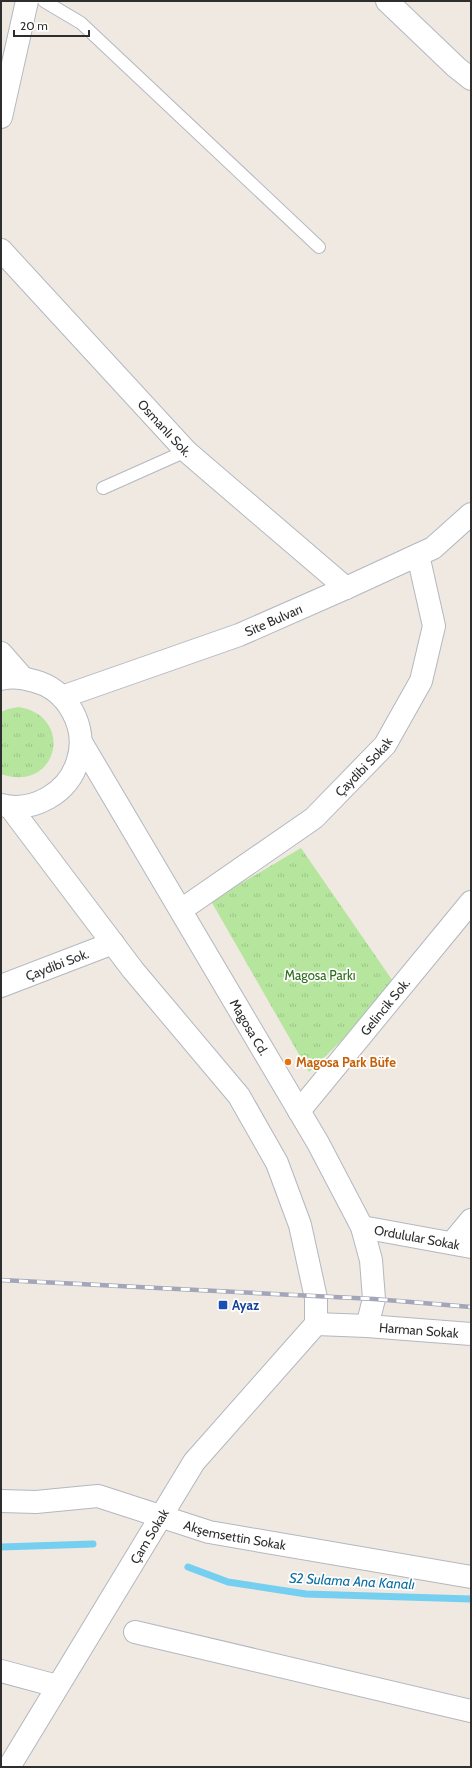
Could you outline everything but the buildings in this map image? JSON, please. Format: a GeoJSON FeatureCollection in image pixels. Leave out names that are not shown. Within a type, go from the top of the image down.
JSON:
{"type":"FeatureCollection","features":[{"type":"Feature","properties":{"kind":"street"},"geometry":{"type":"LineString","coordinates":[[1,117],[27,1]]}},
{"type":"Feature","properties":{"kind":"street"},"geometry":{"type":"LineString","coordinates":[[386,1],[456,67],[471,79]]}},
{"type":"Feature","properties":{"kind":"street","name":"Osmanlı Sok."},"geometry":{"type":"LineString","coordinates":[[1,250],[186,451],[346,588]]}},
{"type":"Feature","properties":{"kind":"street","name":"Site Bulvarı"},"geometry":{"type":"LineString","coordinates":[[62,697],[239,635],[346,588],[433,548],[471,515]]}},
{"type":"Feature","properties":{"kind":"street","name":"Çaydibi Sokak"},"geometry":{"type":"LineString","coordinates":[[181,910],[314,818],[385,745],[421,681],[434,626],[418,555]]}},
{"type":"Feature","properties":{"kind":"street"},"geometry":{"type":"LineString","coordinates":[[1,653],[11,678],[40,682],[57,692],[70,706],[78,723],[80,742],[78,761],[68,780],[53,796],[32,805],[6,806]]}},
{"type":"Feature","properties":{"kind":"street","name":"Magosa Cd."},"geometry":{"type":"LineString","coordinates":[[80,742],[300,1111],[362,1227],[371,1260],[374,1300],[367,1326]]}},
{"type":"Feature","properties":{"kind":"street"},"geometry":{"type":"LineString","coordinates":[[6,806],[133,970],[239,1096],[277,1163],[300,1225],[316,1298],[316,1324]]}},
{"type":"Feature","properties":{"kind":"street","name":"Gelincik Sok."},"geometry":{"type":"LineString","coordinates":[[300,1111],[471,902]]}},
{"type":"Feature","properties":{"kind":"street","name":"Çaydibi Sok."},"geometry":{"type":"LineString","coordinates":[[1,986],[113,943]]}},
{"type":"Feature","properties":{"kind":"street"},"geometry":{"type":"LineString","coordinates":[[461,1245],[471,1220]]}},
{"type":"Feature","properties":{"kind":"street","name":"Ordulular Sokak"},"geometry":{"type":"LineString","coordinates":[[362,1227],[461,1245]]}},
{"type":"Feature","properties":{"kind":"street","name":"Harman Sokak"},"geometry":{"type":"LineString","coordinates":[[316,1324],[367,1326],[471,1334]]}},
{"type":"Feature","properties":{"kind":"street","name":"Çam Sokak"},"geometry":{"type":"LineString","coordinates":[[9,1767],[194,1462],[316,1324]]}},
{"type":"Feature","properties":{"kind":"street","name":"Akşemsettin Sokak"},"geometry":{"type":"LineString","coordinates":[[1,1501],[36,1502],[98,1496],[209,1532],[471,1577]]}},
{"type":"Feature","properties":{"kind":"street"},"geometry":{"type":"LineString","coordinates":[[135,1632],[471,1711]]}},
{"type":"Feature","properties":{"kind":"street"},"geometry":{"type":"LineString","coordinates":[[1,1671],[57,1686]]}},
{"type":"Feature","properties":{"kind":"lane"},"geometry":{"type":"LineString","coordinates":[[44,1],[81,23],[319,247]]}},
{"type":"Feature","properties":{"kind":"lane"},"geometry":{"type":"LineString","coordinates":[[103,488],[186,451]]}},
{"type":"Feature","properties":{"kind":"green space"},"geometry":{"type":"Polygon","coordinates":[[[19,707],[37,714],[48,724],[53,738],[52,752],[46,764],[35,773],[20,777],[1,774],[1,712],[19,707]]]}},
{"type":"Feature","properties":{"kind":"green space","name":"Magosa Parkı"},"geometry":{"type":"Polygon","coordinates":[[[301,848],[397,987],[309,1072],[211,901],[301,848]]]}},
{"type":"Feature","properties":{"kind":"waterway","name":"S2 Sulama Ana Kanalı"},"geometry":{"type":"LineString","coordinates":[[1,1547],[93,1544]]}},
{"type":"Feature","properties":{"kind":"waterway","name":"S2 Sulama Ana Kanalı"},"geometry":{"type":"LineString","coordinates":[[188,1567],[228,1582],[306,1594],[471,1599]]}},
{"type":"Feature","properties":{"kind":"railway"},"geometry":{"type":"LineString","coordinates":[[1,1280],[374,1299],[471,1307]]}},
{"type":"Feature","properties":{"kind":"place","name":"Magosa Park Büfe"},"geometry":{"type":"Point","coordinates":[288,1062]}},
{"type":"Feature","properties":{"kind":"place","name":"Ayaz"},"geometry":{"type":"Point","coordinates":[223,1305]}}]}
